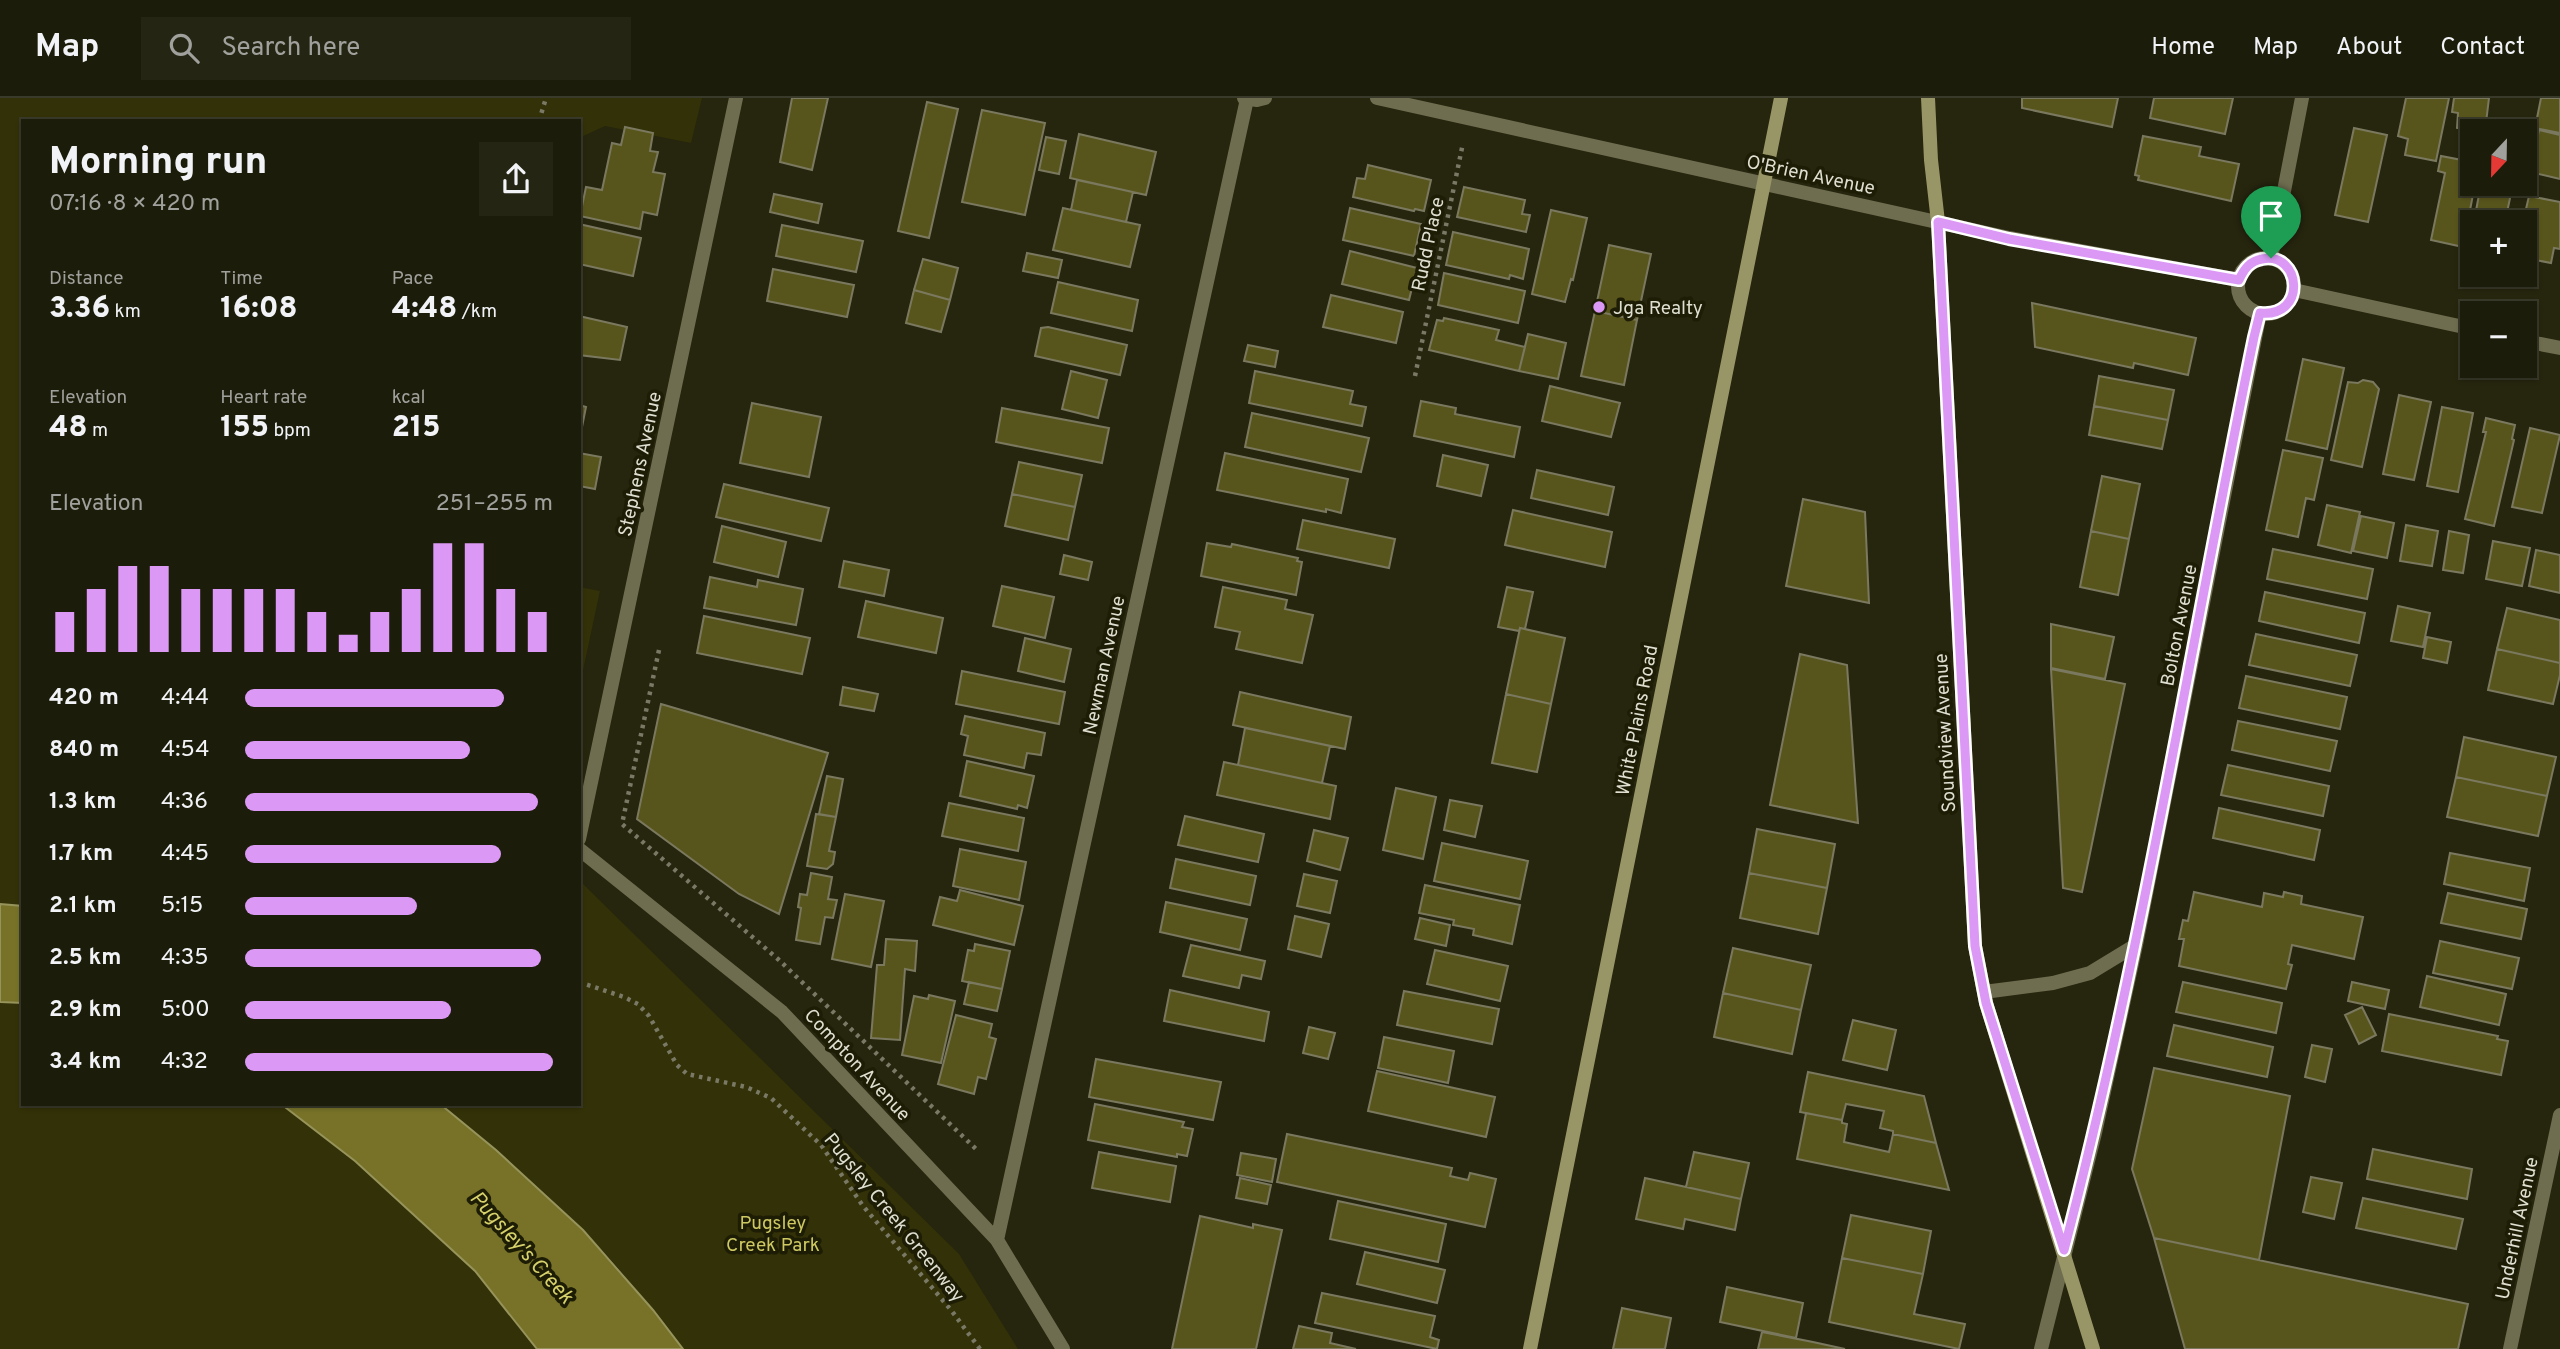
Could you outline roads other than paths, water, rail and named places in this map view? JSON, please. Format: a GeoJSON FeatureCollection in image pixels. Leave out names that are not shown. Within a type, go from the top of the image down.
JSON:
{"type":"FeatureCollection","features":[{"type":"Feature","properties":{"kind":"main road","name":"White Plains Road"},"geometry":{"type":"LineString","coordinates":[[1530,1349],[1781,98]]}},
{"type":"Feature","properties":{"kind":"main road","name":"Soundview Avenue"},"geometry":{"type":"LineString","coordinates":[[1928,98],[1938,222],[1975,946],[1984,992],[2093,1349]]}},
{"type":"Feature","properties":{"kind":"street","name":"Stephens Avenue"},"geometry":{"type":"LineString","coordinates":[[581,830],[736,98]]}},
{"type":"Feature","properties":{"kind":"street"},"geometry":{"type":"LineString","coordinates":[[1246,99],[1265,98]]}},
{"type":"Feature","properties":{"kind":"street","name":"O'Brien Avenue"},"geometry":{"type":"LineString","coordinates":[[1377,98],[2009,239],[2239,280]]}},
{"type":"Feature","properties":{"kind":"street"},"geometry":{"type":"LineString","coordinates":[[2271,258],[2302,98]]}},
{"type":"Feature","properties":{"kind":"street","name":"Newman Avenue"},"geometry":{"type":"LineString","coordinates":[[997,1240],[1246,99]]}},
{"type":"Feature","properties":{"kind":"street"},"geometry":{"type":"LineString","coordinates":[[2271,258],[2291,273],[2294,290],[2285,307],[2277,312],[2260,313],[2245,304],[2238,289],[2239,280],[2249,264],[2271,258]]}},
{"type":"Feature","properties":{"kind":"street"},"geometry":{"type":"LineString","coordinates":[[2294,290],[2460,326]]}},
{"type":"Feature","properties":{"kind":"street","name":"Bolton Avenue"},"geometry":{"type":"LineString","coordinates":[[2041,1349],[2095,1133],[2136,945],[2260,313]]}},
{"type":"Feature","properties":{"kind":"street"},"geometry":{"type":"LineString","coordinates":[[2537,343],[2560,348]]}},
{"type":"Feature","properties":{"kind":"street","name":"Compton Avenue"},"geometry":{"type":"LineString","coordinates":[[581,851],[782,1012],[997,1240],[1063,1349]]}},
{"type":"Feature","properties":{"kind":"street"},"geometry":{"type":"LineString","coordinates":[[1984,992],[2053,983],[2090,973],[2136,945]]}},
{"type":"Feature","properties":{"kind":"street","name":"Underhill Avenue"},"geometry":{"type":"LineString","coordinates":[[2511,1349],[2560,1115]]}},
{"type":"Feature","properties":{"kind":"water"},"geometry":{"type":"Polygon","coordinates":[[[0,904],[21,906],[21,1003],[0,1002],[0,904]]]}},
{"type":"Feature","properties":{"kind":"water","name":"Pugsley's Creek"},"geometry":{"type":"Polygon","coordinates":[[[284,1106],[442,1106],[496,1150],[583,1230],[653,1310],[683,1349],[537,1349],[475,1271],[355,1161],[284,1106]]]}},
{"type":"Feature","properties":{"kind":"place","name":"Jga Realty"},"geometry":{"type":"Point","coordinates":[1599,307]}},
{"type":"Feature","properties":{"kind":"park label","name":"Pugsley Creek Park"},"geometry":{"type":"Point","coordinates":[773,1233]}}]}
